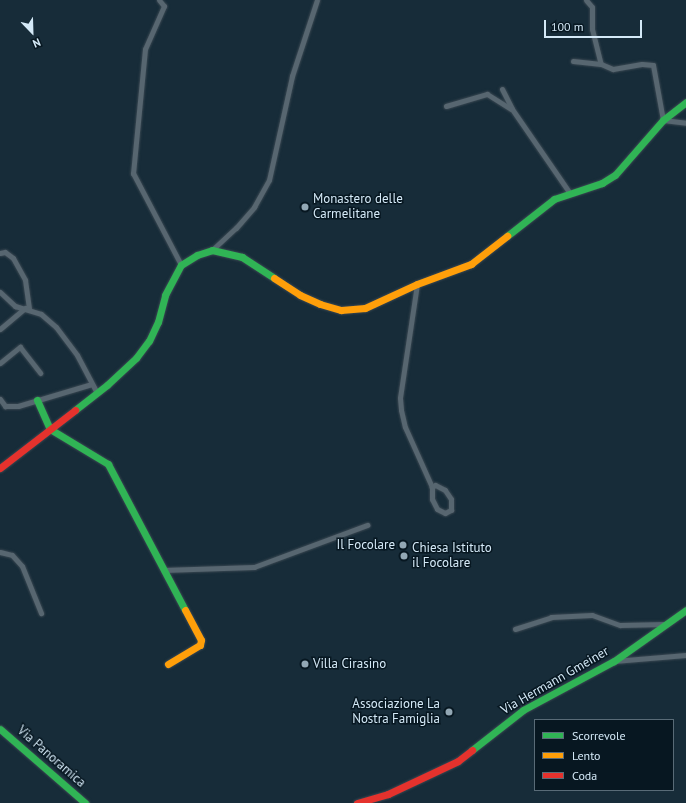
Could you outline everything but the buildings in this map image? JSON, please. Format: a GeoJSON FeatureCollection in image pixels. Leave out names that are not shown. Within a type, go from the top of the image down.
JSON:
{"type":"FeatureCollection","features":[{"type":"Feature","properties":{"kind":"main road"},"geometry":{"type":"LineString","coordinates":[[0,468],[97,393],[136,358],[149,341],[158,322],[165,295],[181,265],[197,255],[212,250],[242,256],[300,295],[342,310],[365,308],[417,284],[471,264],[554,199],[569,192],[602,183],[615,175],[663,120],[686,102]]}},
{"type":"Feature","properties":{"kind":"main road"},"geometry":{"type":"LineString","coordinates":[[36,400],[50,429],[108,464],[202,643],[168,664]]}},
{"type":"Feature","properties":{"kind":"main road","name":"Via Hermann Gmeiner"},"geometry":{"type":"LineString","coordinates":[[357,803],[388,794],[448,766],[523,710],[614,661],[686,610]]}},
{"type":"Feature","properties":{"kind":"main road","name":"Via Panoramica"},"geometry":{"type":"LineString","coordinates":[[0,729],[85,803]]}},
{"type":"Feature","properties":{"kind":"street"},"geometry":{"type":"LineString","coordinates":[[159,0],[164,6],[145,49],[133,173],[181,265]]}},
{"type":"Feature","properties":{"kind":"street"},"geometry":{"type":"LineString","coordinates":[[212,250],[236,228],[254,206],[269,180],[292,76],[317,0]]}},
{"type":"Feature","properties":{"kind":"street"},"geometry":{"type":"LineString","coordinates":[[586,0],[592,7],[592,29],[601,64]]}},
{"type":"Feature","properties":{"kind":"street"},"geometry":{"type":"LineString","coordinates":[[573,61],[601,64],[613,69],[642,64],[654,65],[663,120],[686,124]]}},
{"type":"Feature","properties":{"kind":"street"},"geometry":{"type":"LineString","coordinates":[[502,89],[512,109],[569,192]]}},
{"type":"Feature","properties":{"kind":"street"},"geometry":{"type":"LineString","coordinates":[[446,106],[487,94],[512,109]]}},
{"type":"Feature","properties":{"kind":"street"},"geometry":{"type":"LineString","coordinates":[[0,253],[5,252],[12,258],[25,280],[27,309]]}},
{"type":"Feature","properties":{"kind":"street"},"geometry":{"type":"LineString","coordinates":[[417,284],[400,398],[405,428],[432,487],[432,499],[437,509],[445,513],[452,510],[451,499],[445,490],[435,485],[432,487]]}},
{"type":"Feature","properties":{"kind":"street"},"geometry":{"type":"LineString","coordinates":[[0,292],[15,306],[41,314],[56,327],[77,354],[97,393]]}},
{"type":"Feature","properties":{"kind":"street"},"geometry":{"type":"LineString","coordinates":[[0,329],[27,309]]}},
{"type":"Feature","properties":{"kind":"street"},"geometry":{"type":"LineString","coordinates":[[0,362],[20,347],[40,373]]}},
{"type":"Feature","properties":{"kind":"street"},"geometry":{"type":"LineString","coordinates":[[0,399],[5,406],[18,406],[92,384]]}},
{"type":"Feature","properties":{"kind":"street"},"geometry":{"type":"LineString","coordinates":[[163,570],[254,567],[367,525]]}},
{"type":"Feature","properties":{"kind":"street"},"geometry":{"type":"LineString","coordinates":[[0,552],[12,555],[22,566],[41,613]]}},
{"type":"Feature","properties":{"kind":"street"},"geometry":{"type":"LineString","coordinates":[[515,628],[551,617],[592,615],[620,625],[666,624]]}},
{"type":"Feature","properties":{"kind":"street"},"geometry":{"type":"LineString","coordinates":[[614,661],[686,655]]}},
{"type":"Feature","properties":{"kind":"traffic: fast"},"geometry":{"type":"LineString","coordinates":[[507,236],[554,199],[602,183],[615,175],[663,120],[686,102]]}},
{"type":"Feature","properties":{"kind":"traffic: fast"},"geometry":{"type":"LineString","coordinates":[[75,410],[107,385],[136,358],[149,341],[158,322],[165,295],[181,265],[197,255],[212,250],[242,257],[274,278]]}},
{"type":"Feature","properties":{"kind":"traffic: fast"},"geometry":{"type":"LineString","coordinates":[[37,400],[50,429],[108,464],[185,610]]}},
{"type":"Feature","properties":{"kind":"traffic: fast"},"geometry":{"type":"LineString","coordinates":[[472,750],[523,710],[614,661],[686,610]]}},
{"type":"Feature","properties":{"kind":"traffic: fast"},"geometry":{"type":"LineString","coordinates":[[0,729],[85,803]]}},
{"type":"Feature","properties":{"kind":"traffic: slow"},"geometry":{"type":"LineString","coordinates":[[274,278],[300,295],[320,304],[341,310],[365,308],[417,284],[471,264],[507,236]]}},
{"type":"Feature","properties":{"kind":"traffic: slow"},"geometry":{"type":"LineString","coordinates":[[168,664],[200,645],[201,640],[185,610]]}},
{"type":"Feature","properties":{"kind":"traffic: jam"},"geometry":{"type":"LineString","coordinates":[[0,468],[75,410]]}},
{"type":"Feature","properties":{"kind":"traffic: jam"},"geometry":{"type":"LineString","coordinates":[[357,803],[388,794],[458,761],[472,750]]}},
{"type":"Feature","properties":{"kind":"place","name":"Monastero delle Carmelitane"},"geometry":{"type":"Point","coordinates":[305,207]}},
{"type":"Feature","properties":{"kind":"place","name":"Il Focolare"},"geometry":{"type":"Point","coordinates":[403,545]}},
{"type":"Feature","properties":{"kind":"place","name":"Chiesa Istituto il Focolare"},"geometry":{"type":"Point","coordinates":[404,556]}},
{"type":"Feature","properties":{"kind":"place","name":"Villa Cirasino"},"geometry":{"type":"Point","coordinates":[305,664]}},
{"type":"Feature","properties":{"kind":"place","name":"Associazione La Nostra Famiglia"},"geometry":{"type":"Point","coordinates":[449,712]}}]}
